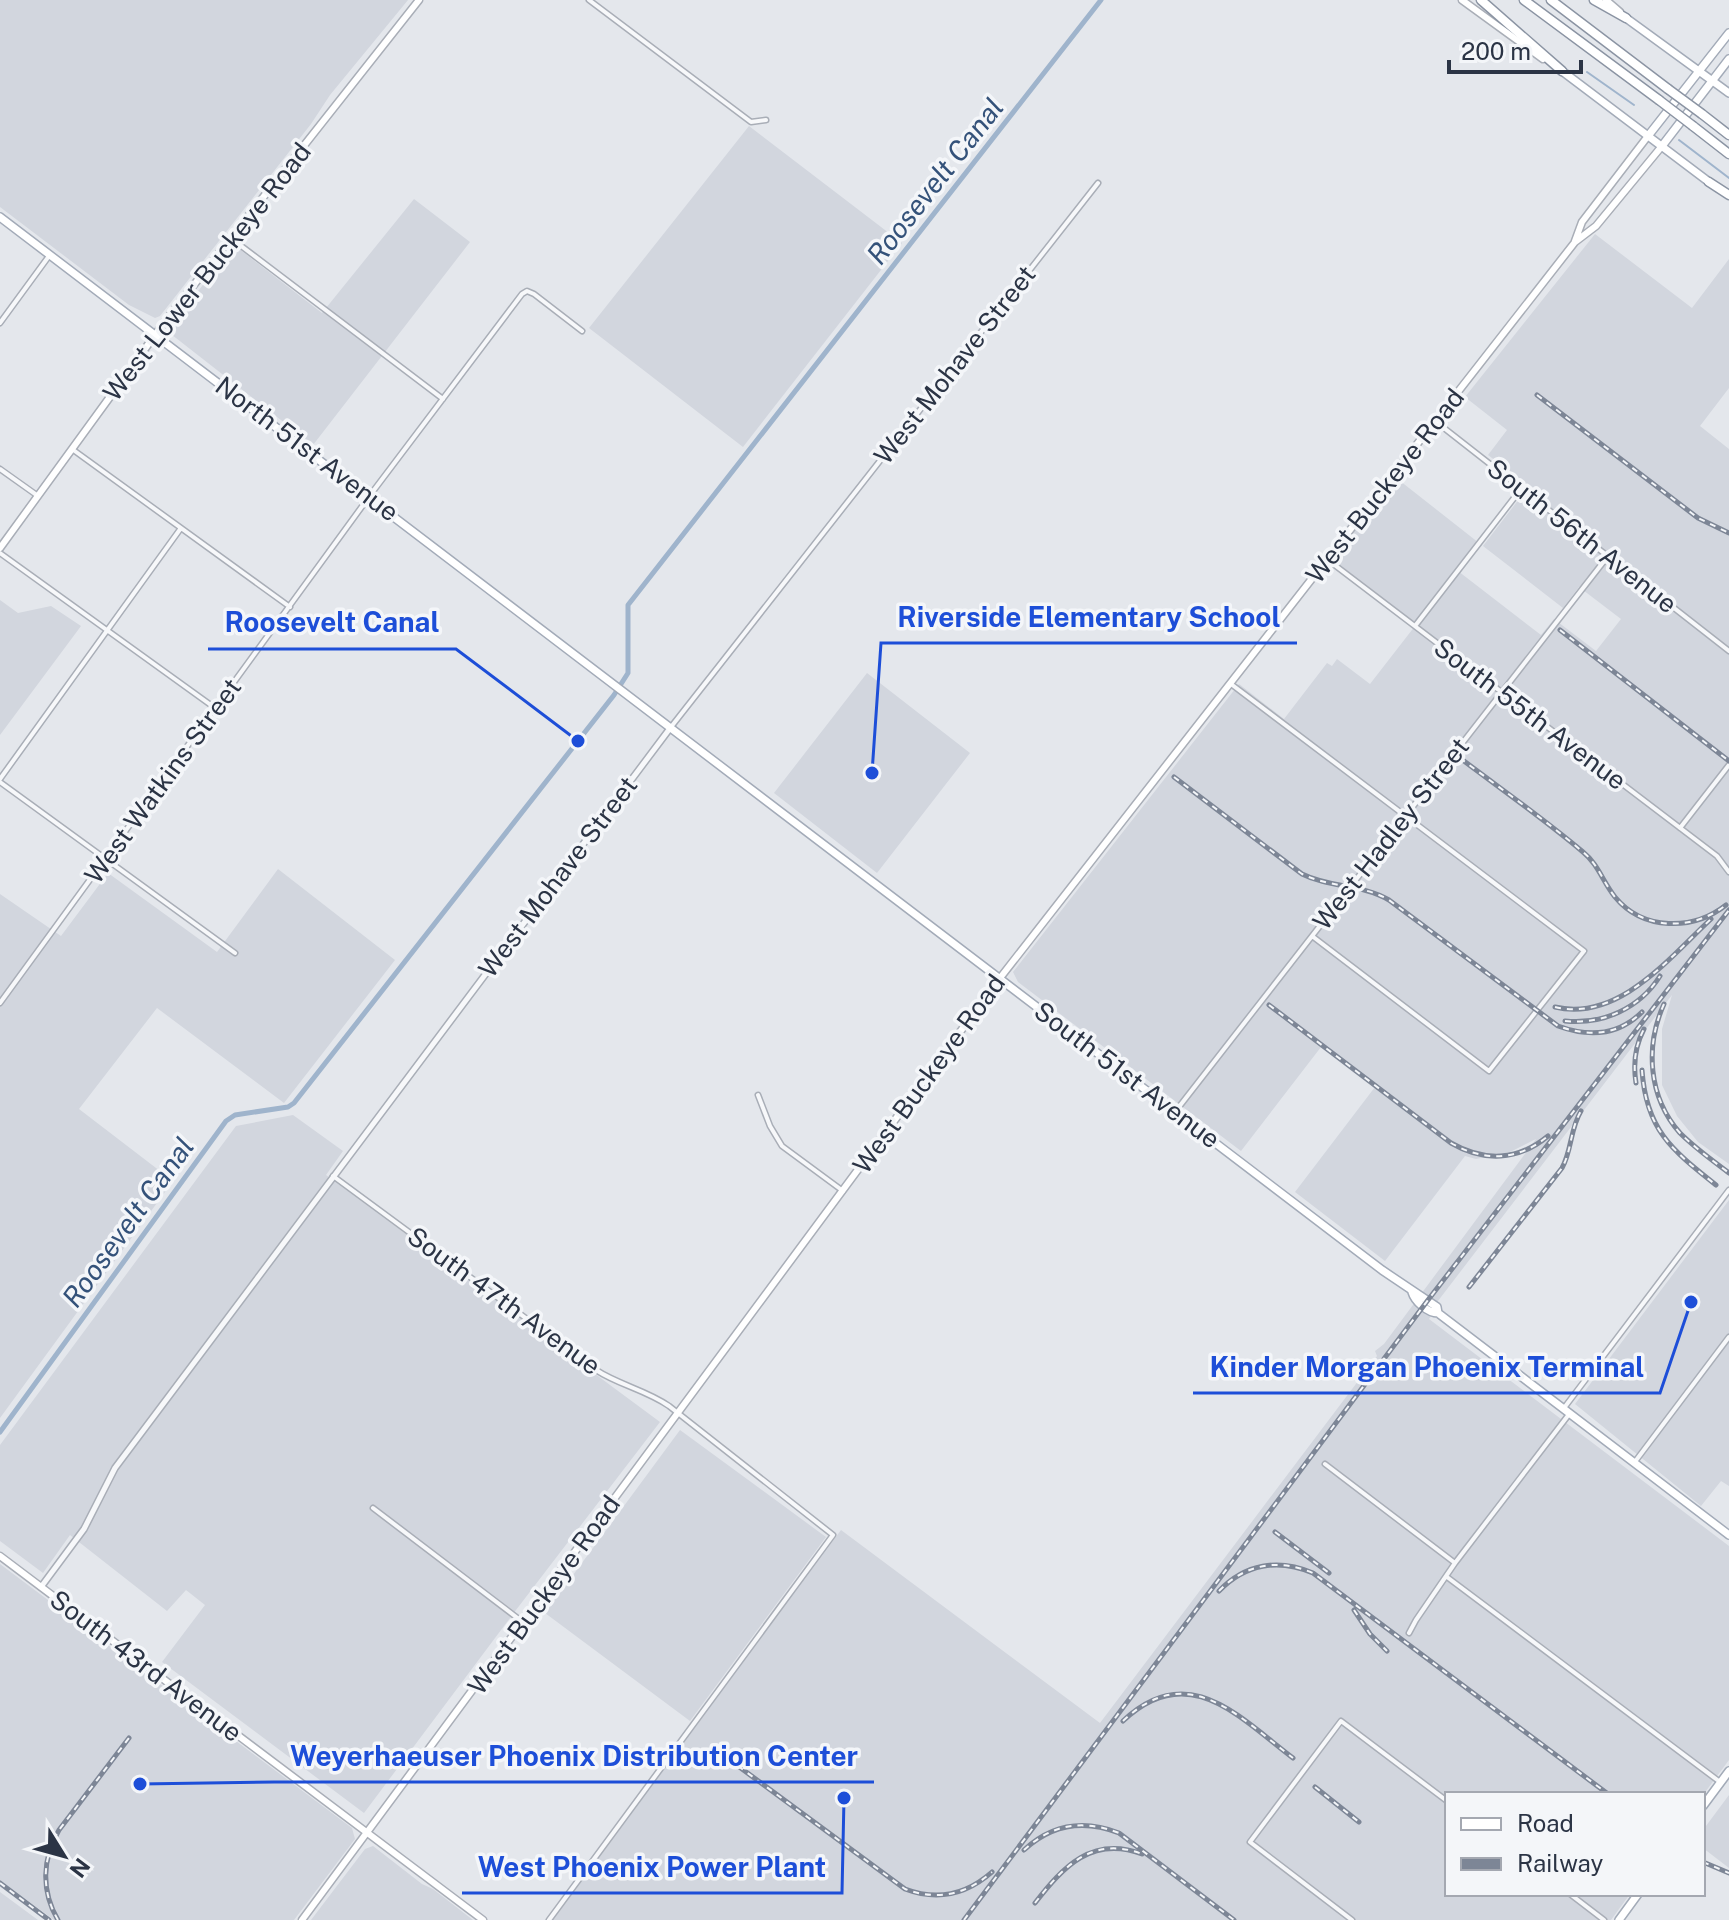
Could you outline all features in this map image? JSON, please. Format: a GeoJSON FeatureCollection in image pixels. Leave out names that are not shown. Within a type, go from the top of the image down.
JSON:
{"type":"FeatureCollection","features":[{"type":"Feature","properties":{"kind":"highway"},"geometry":{"type":"LineString","coordinates":[[1481,0],[1562,71]]}},
{"type":"Feature","properties":{"kind":"highway"},"geometry":{"type":"LineString","coordinates":[[1524,0],[1729,154]]}},
{"type":"Feature","properties":{"kind":"highway"},"geometry":{"type":"LineString","coordinates":[[1551,0],[1729,135]]}},
{"type":"Feature","properties":{"kind":"highway"},"geometry":{"type":"LineString","coordinates":[[1594,0],[1626,18]]}},
{"type":"Feature","properties":{"kind":"highway"},"geometry":{"type":"LineString","coordinates":[[1709,182],[1729,196]]}},
{"type":"Feature","properties":{"kind":"main road","name":"West Lower Buckeye Road"},"geometry":{"type":"LineString","coordinates":[[0,550],[156,333],[419,0]]}},
{"type":"Feature","properties":{"kind":"main road"},"geometry":{"type":"LineString","coordinates":[[1462,0],[1709,182]]}},
{"type":"Feature","properties":{"kind":"main road"},"geometry":{"type":"LineString","coordinates":[[1606,0],[1729,93]]}},
{"type":"Feature","properties":{"kind":"main road","name":"West Buckeye Road"},"geometry":{"type":"LineString","coordinates":[[1575,242],[1582,222],[1729,33]]}},
{"type":"Feature","properties":{"kind":"main road","name":"West Buckeye Road"},"geometry":{"type":"LineString","coordinates":[[302,1920],[1000,978],[1575,242],[1596,226],[1729,59]]}},
{"type":"Feature","properties":{"kind":"main road","name":"North 51st Avenue"},"geometry":{"type":"LineString","coordinates":[[0,217],[614,683]]}},
{"type":"Feature","properties":{"kind":"main road","name":"South 51st Avenue"},"geometry":{"type":"LineString","coordinates":[[614,683],[1412,1292],[1419,1293],[1437,1307],[1438,1313],[1636,1464]]}},
{"type":"Feature","properties":{"kind":"main road"},"geometry":{"type":"LineString","coordinates":[[1636,1464],[1729,1535]]}},
{"type":"Feature","properties":{"kind":"main road","name":"South 43rd Avenue"},"geometry":{"type":"LineString","coordinates":[[0,1556],[483,1920]]}},
{"type":"Feature","properties":{"kind":"main road"},"geometry":{"type":"LineString","coordinates":[[1705,1803],[1729,1771]]}},
{"type":"Feature","properties":{"kind":"main road"},"geometry":{"type":"LineString","coordinates":[[1619,1920],[1637,1896]]}},
{"type":"Feature","properties":{"kind":"street"},"geometry":{"type":"LineString","coordinates":[[589,0],[749,121],[766,120]]}},
{"type":"Feature","properties":{"kind":"street","name":"West Mohave Street"},"geometry":{"type":"LineString","coordinates":[[41,1587],[84,1529],[115,1468],[671,727],[1098,183]]}},
{"type":"Feature","properties":{"kind":"street"},"geometry":{"type":"LineString","coordinates":[[230,237],[443,399]]}},
{"type":"Feature","properties":{"kind":"street"},"geometry":{"type":"LineString","coordinates":[[0,323],[50,254]]}},
{"type":"Feature","properties":{"kind":"street","name":"West Watkins Street"},"geometry":{"type":"LineString","coordinates":[[0,1003],[522,294],[527,291],[582,331]]}},
{"type":"Feature","properties":{"kind":"street","name":"South 56th Avenue"},"geometry":{"type":"LineString","coordinates":[[1435,421],[1729,651]]}},
{"type":"Feature","properties":{"kind":"street"},"geometry":{"type":"LineString","coordinates":[[72,449],[290,607]]}},
{"type":"Feature","properties":{"kind":"street"},"geometry":{"type":"LineString","coordinates":[[0,469],[38,496]]}},
{"type":"Feature","properties":{"kind":"street"},"geometry":{"type":"LineString","coordinates":[[1415,626],[1521,489]]}},
{"type":"Feature","properties":{"kind":"street"},"geometry":{"type":"LineString","coordinates":[[181,528],[0,780],[235,953]]}},
{"type":"Feature","properties":{"kind":"street"},"geometry":{"type":"LineString","coordinates":[[0,550],[215,708]]}},
{"type":"Feature","properties":{"kind":"street","name":"West Hadley Street"},"geometry":{"type":"LineString","coordinates":[[1175,1112],[1608,556]]}},
{"type":"Feature","properties":{"kind":"street","name":"South 55th Avenue"},"geometry":{"type":"LineString","coordinates":[[1328,560],[1717,856],[1729,872]]}},
{"type":"Feature","properties":{"kind":"street"},"geometry":{"type":"LineString","coordinates":[[1230,683],[1584,951],[1489,1071],[1312,936]]}},
{"type":"Feature","properties":{"kind":"street"},"geometry":{"type":"LineString","coordinates":[[1680,828],[1729,765]]}},
{"type":"Feature","properties":{"kind":"street"},"geometry":{"type":"LineString","coordinates":[[758,1095],[782,1146],[843,1191]]}},
{"type":"Feature","properties":{"kind":"street","name":"South 47th Avenue"},"geometry":{"type":"LineString","coordinates":[[333,1176],[596,1370],[649,1394],[678,1413],[833,1535],[549,1920]]}},
{"type":"Feature","properties":{"kind":"street"},"geometry":{"type":"LineString","coordinates":[[1409,1633],[1455,1563],[1729,1190]]}},
{"type":"Feature","properties":{"kind":"street"},"geometry":{"type":"LineString","coordinates":[[1636,1464],[1729,1337]]}},
{"type":"Feature","properties":{"kind":"street"},"geometry":{"type":"LineString","coordinates":[[1325,1464],[1455,1563]]}},
{"type":"Feature","properties":{"kind":"street"},"geometry":{"type":"LineString","coordinates":[[373,1508],[524,1623]]}},
{"type":"Feature","properties":{"kind":"street"},"geometry":{"type":"LineString","coordinates":[[1447,1577],[1721,1782]]}},
{"type":"Feature","properties":{"kind":"street"},"geometry":{"type":"LineString","coordinates":[[1352,1920],[1250,1842],[1341,1721],[1445,1799]]}},
{"type":"Feature","properties":{"kind":"street"},"geometry":{"type":"LineString","coordinates":[[1573,1896],[1604,1920]]}},
{"type":"Feature","properties":{"kind":"shaded area"},"geometry":{"type":"Polygon","coordinates":[[[0,0],[408,0],[330,95],[311,124],[160,316],[155,318],[129,305],[0,207],[0,0]]]}},
{"type":"Feature","properties":{"kind":"shaded area"},"geometry":{"type":"Polygon","coordinates":[[[749,126],[902,243],[743,447],[589,328],[749,126]]]}},
{"type":"Feature","properties":{"kind":"shaded area"},"geometry":{"type":"Polygon","coordinates":[[[414,199],[470,242],[313,445],[167,331],[234,245],[322,313],[414,199]]]}},
{"type":"Feature","properties":{"kind":"shaded area"},"geometry":{"type":"Polygon","coordinates":[[[1595,234],[1692,308],[1729,259],[1729,388],[1700,426],[1729,449],[1729,1164],[1698,1142],[1677,1116],[1662,1085],[1662,1029],[1672,995],[1428,1314],[1431,1316],[1429,1319],[1729,1546],[1729,1760],[1705,1792],[1445,1792],[1445,1896],[1629,1896],[1611,1920],[553,1920],[841,1530],[1100,1723],[1377,1356],[1375,1351],[1384,1344],[1536,1139],[1510,1152],[1476,1159],[1465,1156],[1385,1261],[1295,1192],[1375,1087],[1321,1047],[1241,1151],[1018,982],[1013,972],[1239,684],[1284,719],[1327,663],[1332,666],[1337,659],[1370,684],[1415,626],[1331,559],[1395,477],[1479,543],[1458,571],[1541,635],[1554,619],[1596,651],[1621,619],[1579,587],[1563,608],[1483,546],[1529,486],[1488,455],[1507,430],[1465,397],[1595,234]]]}},
{"type":"Feature","properties":{"kind":"shaded area"},"geometry":{"type":"Polygon","coordinates":[[[0,600],[18,613],[51,606],[81,626],[0,735],[0,600]]]}},
{"type":"Feature","properties":{"kind":"shaded area"},"geometry":{"type":"Polygon","coordinates":[[[867,673],[970,753],[877,873],[774,793],[867,673]]]}},
{"type":"Feature","properties":{"kind":"shaded area"},"geometry":{"type":"Polygon","coordinates":[[[278,869],[395,960],[284,1103],[157,1008],[79,1109],[173,1181],[0,1418],[0,894],[61,936],[108,873],[217,952],[278,869]]]}},
{"type":"Feature","properties":{"kind":"shaded area"},"geometry":{"type":"Polygon","coordinates":[[[293,1115],[343,1151],[326,1175],[660,1422],[364,1813],[162,1662],[205,1605],[186,1590],[167,1611],[70,1535],[43,1573],[0,1541],[0,1445],[236,1126],[293,1115]]]}},
{"type":"Feature","properties":{"kind":"shaded area"},"geometry":{"type":"Polygon","coordinates":[[[1729,1200],[1729,1486],[1721,1481],[1701,1506],[1575,1404],[1729,1200]]]}},
{"type":"Feature","properties":{"kind":"shaded area"},"geometry":{"type":"Polygon","coordinates":[[[680,1430],[826,1537],[690,1721],[545,1613],[680,1430]]]}},
{"type":"Feature","properties":{"kind":"shaded area"},"geometry":{"type":"Polygon","coordinates":[[[0,1564],[352,1828],[355,1839],[294,1920],[54,1920],[0,1880],[0,1564]]]}},
{"type":"Feature","properties":{"kind":"shaded area"},"geometry":{"type":"Polygon","coordinates":[[[1729,1795],[1729,1868],[1705,1850],[1705,1827],[1729,1795]]]}},
{"type":"Feature","properties":{"kind":"shaded area"},"geometry":{"type":"Polygon","coordinates":[[[373,1846],[473,1920],[311,1920],[365,1849],[373,1846]]]}},
{"type":"Feature","properties":{"kind":"shaded area"},"geometry":{"type":"Polygon","coordinates":[[[0,1892],[38,1920],[0,1920],[0,1892]]]}},
{"type":"Feature","properties":{"kind":"waterway","name":"Roosevelt Canal"},"geometry":{"type":"LineString","coordinates":[[0,1432],[226,1121],[235,1115],[288,1107],[294,1103],[614,695],[628,673],[628,605],[1101,0]]}},
{"type":"Feature","properties":{"kind":"waterway"},"geometry":{"type":"LineString","coordinates":[[1587,72],[1634,105]]}},
{"type":"Feature","properties":{"kind":"waterway"},"geometry":{"type":"LineString","coordinates":[[1679,140],[1729,178]]}},
{"type":"Feature","properties":{"kind":"railway"},"geometry":{"type":"LineString","coordinates":[[1537,395],[1698,518],[1729,533]]}},
{"type":"Feature","properties":{"kind":"railway"},"geometry":{"type":"LineString","coordinates":[[1560,630],[1729,761]]}},
{"type":"Feature","properties":{"kind":"railway"},"geometry":{"type":"LineString","coordinates":[[1460,758],[1583,852],[1615,897],[1640,916],[1669,924],[1684,923],[1699,920],[1726,905]]}},
{"type":"Feature","properties":{"kind":"railway"},"geometry":{"type":"LineString","coordinates":[[1174,777],[1302,874],[1368,891],[1389,900],[1558,1026],[1580,1032],[1602,1032],[1623,1026],[1642,1012]]}},
{"type":"Feature","properties":{"kind":"railway"},"geometry":{"type":"LineString","coordinates":[[964,1920],[1428,1300],[1729,910]]}},
{"type":"Feature","properties":{"kind":"railway"},"geometry":{"type":"LineString","coordinates":[[1555,1007],[1578,1009],[1601,1005],[1622,996],[1642,983],[1711,919]]}},
{"type":"Feature","properties":{"kind":"railway"},"geometry":{"type":"LineString","coordinates":[[1565,1021],[1593,1020],[1619,1012],[1642,997],[1660,976]]}},
{"type":"Feature","properties":{"kind":"railway"},"geometry":{"type":"LineString","coordinates":[[1664,1004],[1652,1054],[1661,1104],[1680,1133],[1729,1173]]}},
{"type":"Feature","properties":{"kind":"railway"},"geometry":{"type":"LineString","coordinates":[[1269,1005],[1463,1149],[1501,1156],[1525,1150],[1548,1136]]}},
{"type":"Feature","properties":{"kind":"railway"},"geometry":{"type":"LineString","coordinates":[[1636,1083],[1636,1055],[1644,1029]]}},
{"type":"Feature","properties":{"kind":"railway"},"geometry":{"type":"LineString","coordinates":[[1642,1070],[1649,1108],[1664,1137],[1686,1161],[1716,1185]]}},
{"type":"Feature","properties":{"kind":"railway"},"geometry":{"type":"LineString","coordinates":[[1469,1287],[1562,1168],[1581,1111]]}},
{"type":"Feature","properties":{"kind":"railway"},"geometry":{"type":"LineString","coordinates":[[1275,1532],[1329,1573]]}},
{"type":"Feature","properties":{"kind":"railway"},"geometry":{"type":"LineString","coordinates":[[1219,1591],[1240,1575],[1263,1566],[1287,1566],[1313,1573],[1605,1792]]}},
{"type":"Feature","properties":{"kind":"railway"},"geometry":{"type":"LineString","coordinates":[[1354,1610],[1370,1634],[1387,1651]]}},
{"type":"Feature","properties":{"kind":"railway"},"geometry":{"type":"LineString","coordinates":[[1123,1721],[1147,1703],[1169,1695],[1191,1695],[1233,1712],[1293,1758]]}},
{"type":"Feature","properties":{"kind":"railway"},"geometry":{"type":"LineString","coordinates":[[58,1920],[46,1886],[53,1841],[129,1738]]}},
{"type":"Feature","properties":{"kind":"railway"},"geometry":{"type":"LineString","coordinates":[[738,1766],[905,1889],[928,1895],[951,1894],[972,1886],[992,1872]]}},
{"type":"Feature","properties":{"kind":"railway"},"geometry":{"type":"LineString","coordinates":[[1315,1787],[1359,1822]]}},
{"type":"Feature","properties":{"kind":"railway"},"geometry":{"type":"LineString","coordinates":[[1024,1850],[1046,1834],[1068,1826],[1093,1826],[1119,1833],[1234,1920]]}},
{"type":"Feature","properties":{"kind":"railway"},"geometry":{"type":"LineString","coordinates":[[1035,1903],[1056,1877],[1080,1858],[1108,1849],[1142,1854]]}},
{"type":"Feature","properties":{"kind":"railway"},"geometry":{"type":"LineString","coordinates":[[1705,1863],[1729,1873]]}},
{"type":"Feature","properties":{"kind":"railway"},"geometry":{"type":"LineString","coordinates":[[0,1883],[49,1920]]}},
{"type":"Feature","properties":{"kind":"place","name":"Roosevelt Canal"},"geometry":{"type":"Point","coordinates":[578,741]}},
{"type":"Feature","properties":{"kind":"place","name":"Riverside Elementary School"},"geometry":{"type":"Point","coordinates":[872,773]}},
{"type":"Feature","properties":{"kind":"place","name":"Kinder Morgan Phoenix Terminal"},"geometry":{"type":"Point","coordinates":[1691,1302]}},
{"type":"Feature","properties":{"kind":"place","name":"Weyerhaeuser Phoenix Distribution Center"},"geometry":{"type":"Point","coordinates":[140,1784]}},
{"type":"Feature","properties":{"kind":"place","name":"West Phoenix Power Plant"},"geometry":{"type":"Point","coordinates":[844,1798]}}]}
